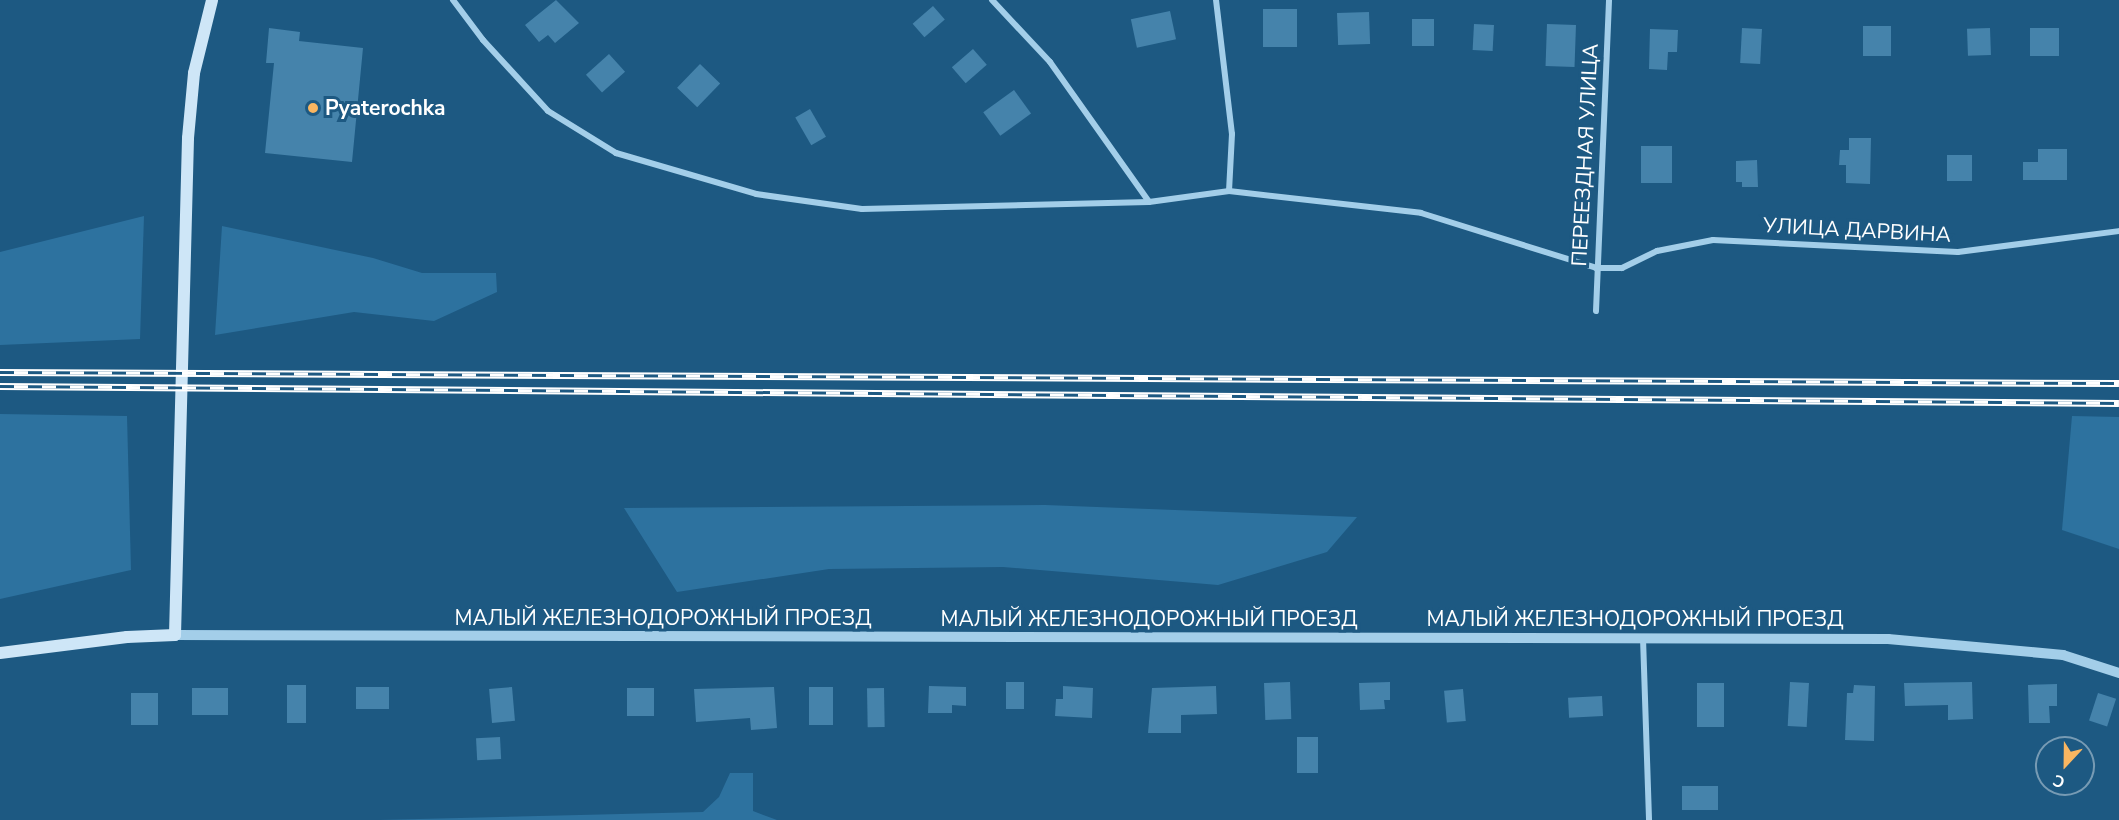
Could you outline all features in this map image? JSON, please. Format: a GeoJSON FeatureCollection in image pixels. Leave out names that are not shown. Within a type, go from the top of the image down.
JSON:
{"type":"FeatureCollection","features":[{"type":"Feature","properties":{"kind":"main road"},"geometry":{"type":"LineString","coordinates":[[0,653],[115,638],[175,635],[188,138],[194,73],[212,0]]}},
{"type":"Feature","properties":{"kind":"street"},"geometry":{"type":"LineString","coordinates":[[453,0],[483,40],[548,111],[616,153],[756,194],[862,209],[1149,202],[1229,190],[1420,213],[1596,268]]}},
{"type":"Feature","properties":{"kind":"street"},"geometry":{"type":"LineString","coordinates":[[992,0],[1050,62],[1149,202]]}},
{"type":"Feature","properties":{"kind":"street"},"geometry":{"type":"LineString","coordinates":[[1216,0],[1232,134],[1229,190]]}},
{"type":"Feature","properties":{"kind":"street","name":"ПЕРЕЕЗДНАЯ УЛИЦА"},"geometry":{"type":"LineString","coordinates":[[1596,311],[1596,268],[1610,0]]}},
{"type":"Feature","properties":{"kind":"street","name":"УЛИЦА ДАРВИНА"},"geometry":{"type":"LineString","coordinates":[[1596,268],[1622,268],[1657,251],[1713,240],[1958,252],[2119,231]]}},
{"type":"Feature","properties":{"kind":"street","name":"МАЛЫЙ ЖЕЛЕЗНОДОРОЖНЫЙ ПРОЕЗД"},"geometry":{"type":"LineString","coordinates":[[175,635],[1888,639],[2062,655],[2119,673]]}},
{"type":"Feature","properties":{"kind":"street"},"geometry":{"type":"LineString","coordinates":[[1643,638],[1649,820]]}},
{"type":"Feature","properties":{"kind":"shaded area"},"geometry":{"type":"Polygon","coordinates":[[[144,216],[140,339],[0,345],[0,252],[144,216]]]}},
{"type":"Feature","properties":{"kind":"shaded area"},"geometry":{"type":"Polygon","coordinates":[[[222,226],[373,258],[422,273],[496,273],[497,292],[434,321],[354,312],[215,335],[222,226]]]}},
{"type":"Feature","properties":{"kind":"shaded area"},"geometry":{"type":"Polygon","coordinates":[[[0,414],[127,416],[131,570],[0,599],[0,414]]]}},
{"type":"Feature","properties":{"kind":"shaded area"},"geometry":{"type":"Polygon","coordinates":[[[2072,416],[2119,417],[2119,549],[2062,530],[2072,416]]]}},
{"type":"Feature","properties":{"kind":"shaded area"},"geometry":{"type":"Polygon","coordinates":[[[1045,505],[1357,517],[1327,552],[1218,585],[1003,567],[829,569],[677,592],[624,508],[1045,505]]]}},
{"type":"Feature","properties":{"kind":"shaded area"},"geometry":{"type":"Polygon","coordinates":[[[730,773],[753,773],[753,811],[777,820],[379,820],[703,812],[719,797],[730,773]]]}},
{"type":"Feature","properties":{"kind":"building"},"geometry":{"type":"Polygon","coordinates":[[[556,0],[579,23],[555,43],[548,35],[539,42],[525,25],[556,0]]]}},
{"type":"Feature","properties":{"kind":"building"},"geometry":{"type":"Polygon","coordinates":[[[933,6],[945,20],[924,37],[913,24],[933,6]]]}},
{"type":"Feature","properties":{"kind":"building"},"geometry":{"type":"Polygon","coordinates":[[[1263,9],[1297,9],[1297,47],[1263,47],[1263,9]]]}},
{"type":"Feature","properties":{"kind":"building"},"geometry":{"type":"Polygon","coordinates":[[[1170,11],[1176,39],[1137,48],[1131,19],[1170,11]]]}},
{"type":"Feature","properties":{"kind":"building"},"geometry":{"type":"Polygon","coordinates":[[[1369,12],[1370,44],[1338,45],[1337,13],[1369,12]]]}},
{"type":"Feature","properties":{"kind":"building"},"geometry":{"type":"Polygon","coordinates":[[[1412,19],[1434,19],[1434,46],[1412,46],[1412,19]]]}},
{"type":"Feature","properties":{"kind":"building"},"geometry":{"type":"Polygon","coordinates":[[[1474,24],[1494,25],[1493,51],[1473,50],[1474,24]]]}},
{"type":"Feature","properties":{"kind":"building"},"geometry":{"type":"Polygon","coordinates":[[[1547,24],[1576,25],[1575,67],[1546,66],[1547,24]]]}},
{"type":"Feature","properties":{"kind":"building"},"geometry":{"type":"Polygon","coordinates":[[[1863,26],[1891,26],[1891,56],[1863,56],[1863,26]]]}},
{"type":"Feature","properties":{"kind":"building","name":"Pyaterochka"},"geometry":{"type":"Polygon","coordinates":[[[269,28],[300,32],[299,41],[363,48],[352,162],[265,153],[274,63],[266,63],[269,28]]]}},
{"type":"Feature","properties":{"kind":"building"},"geometry":{"type":"Polygon","coordinates":[[[1742,28],[1762,29],[1760,64],[1740,63],[1742,28]]]}},
{"type":"Feature","properties":{"kind":"building"},"geometry":{"type":"Polygon","coordinates":[[[1990,28],[1991,55],[1968,56],[1967,29],[1990,28]]]}},
{"type":"Feature","properties":{"kind":"building"},"geometry":{"type":"Polygon","coordinates":[[[2030,28],[2059,28],[2059,56],[2030,56],[2030,28]]]}},
{"type":"Feature","properties":{"kind":"building"},"geometry":{"type":"Polygon","coordinates":[[[1650,29],[1678,30],[1677,52],[1668,52],[1667,70],[1649,69],[1650,29]]]}},
{"type":"Feature","properties":{"kind":"building"},"geometry":{"type":"Polygon","coordinates":[[[973,49],[987,65],[966,83],[952,67],[973,49]]]}},
{"type":"Feature","properties":{"kind":"building"},"geometry":{"type":"Polygon","coordinates":[[[609,54],[625,72],[602,93],[586,75],[609,54]]]}},
{"type":"Feature","properties":{"kind":"building"},"geometry":{"type":"Polygon","coordinates":[[[700,64],[720,83],[697,107],[677,88],[700,64]]]}},
{"type":"Feature","properties":{"kind":"building"},"geometry":{"type":"Polygon","coordinates":[[[1014,90],[1031,113],[1000,136],[983,112],[1014,90]]]}},
{"type":"Feature","properties":{"kind":"building"},"geometry":{"type":"Polygon","coordinates":[[[810,109],[826,137],[811,145],[795,118],[810,109]]]}},
{"type":"Feature","properties":{"kind":"building"},"geometry":{"type":"Polygon","coordinates":[[[1849,138],[1871,138],[1870,184],[1846,183],[1846,165],[1839,165],[1840,150],[1849,150],[1849,138]]]}},
{"type":"Feature","properties":{"kind":"building"},"geometry":{"type":"Polygon","coordinates":[[[1641,146],[1672,146],[1672,183],[1641,183],[1641,146]]]}},
{"type":"Feature","properties":{"kind":"building"},"geometry":{"type":"Polygon","coordinates":[[[2038,149],[2067,149],[2067,180],[2023,180],[2023,162],[2038,162],[2038,149]]]}},
{"type":"Feature","properties":{"kind":"building"},"geometry":{"type":"Polygon","coordinates":[[[1947,155],[1972,155],[1972,181],[1947,181],[1947,155]]]}},
{"type":"Feature","properties":{"kind":"building"},"geometry":{"type":"Polygon","coordinates":[[[1757,160],[1758,187],[1742,187],[1742,182],[1736,182],[1736,161],[1757,160]]]}},
{"type":"Feature","properties":{"kind":"building"},"geometry":{"type":"Polygon","coordinates":[[[1006,682],[1024,682],[1024,709],[1006,709],[1006,682]]]}},
{"type":"Feature","properties":{"kind":"building"},"geometry":{"type":"Polygon","coordinates":[[[1290,682],[1291,719],[1265,720],[1264,683],[1290,682]]]}},
{"type":"Feature","properties":{"kind":"building"},"geometry":{"type":"Polygon","coordinates":[[[1390,682],[1390,700],[1384,700],[1385,709],[1360,710],[1359,683],[1390,682]]]}},
{"type":"Feature","properties":{"kind":"building"},"geometry":{"type":"Polygon","coordinates":[[[1790,682],[1809,683],[1807,727],[1788,726],[1790,682]]]}},
{"type":"Feature","properties":{"kind":"building"},"geometry":{"type":"Polygon","coordinates":[[[1972,682],[1973,719],[1948,720],[1948,705],[1905,706],[1904,683],[1972,682]]]}},
{"type":"Feature","properties":{"kind":"building"},"geometry":{"type":"Polygon","coordinates":[[[1697,683],[1724,683],[1724,727],[1697,727],[1697,683]]]}},
{"type":"Feature","properties":{"kind":"building"},"geometry":{"type":"Polygon","coordinates":[[[2057,684],[2057,706],[2049,706],[2050,723],[2029,723],[2028,685],[2057,684]]]}},
{"type":"Feature","properties":{"kind":"building"},"geometry":{"type":"Polygon","coordinates":[[[287,685],[306,685],[306,723],[287,723],[287,685]]]}},
{"type":"Feature","properties":{"kind":"building"},"geometry":{"type":"Polygon","coordinates":[[[1854,685],[1875,686],[1874,741],[1845,740],[1847,693],[1853,693],[1854,685]]]}},
{"type":"Feature","properties":{"kind":"building"},"geometry":{"type":"Polygon","coordinates":[[[929,686],[966,687],[966,706],[952,705],[952,713],[928,713],[929,686]]]}},
{"type":"Feature","properties":{"kind":"building"},"geometry":{"type":"Polygon","coordinates":[[[1063,686],[1093,688],[1092,718],[1055,716],[1056,699],[1063,699],[1063,686]]]}},
{"type":"Feature","properties":{"kind":"building"},"geometry":{"type":"Polygon","coordinates":[[[1216,686],[1217,714],[1181,715],[1181,733],[1148,733],[1152,688],[1216,686]]]}},
{"type":"Feature","properties":{"kind":"building"},"geometry":{"type":"Polygon","coordinates":[[[356,687],[389,687],[389,709],[356,709],[356,687]]]}},
{"type":"Feature","properties":{"kind":"building"},"geometry":{"type":"Polygon","coordinates":[[[512,687],[515,721],[492,723],[489,689],[512,687]]]}},
{"type":"Feature","properties":{"kind":"building"},"geometry":{"type":"Polygon","coordinates":[[[774,687],[777,728],[751,730],[750,718],[696,722],[694,689],[774,687]]]}},
{"type":"Feature","properties":{"kind":"building"},"geometry":{"type":"Polygon","coordinates":[[[809,687],[833,687],[833,725],[809,725],[809,687]]]}},
{"type":"Feature","properties":{"kind":"building"},"geometry":{"type":"Polygon","coordinates":[[[192,688],[228,688],[228,715],[192,715],[192,688]]]}},
{"type":"Feature","properties":{"kind":"building"},"geometry":{"type":"Polygon","coordinates":[[[627,688],[654,688],[654,716],[627,716],[627,688]]]}},
{"type":"Feature","properties":{"kind":"building"},"geometry":{"type":"Polygon","coordinates":[[[867,688],[884,688],[885,727],[868,727],[867,688]]]}},
{"type":"Feature","properties":{"kind":"building"},"geometry":{"type":"Polygon","coordinates":[[[1463,689],[1466,721],[1447,723],[1444,691],[1463,689]]]}},
{"type":"Feature","properties":{"kind":"building"},"geometry":{"type":"Polygon","coordinates":[[[131,693],[158,693],[158,725],[131,725],[131,693]]]}},
{"type":"Feature","properties":{"kind":"building"},"geometry":{"type":"Polygon","coordinates":[[[2098,693],[2116,699],[2107,726],[2089,721],[2098,693]]]}},
{"type":"Feature","properties":{"kind":"building"},"geometry":{"type":"Polygon","coordinates":[[[1602,696],[1603,716],[1569,718],[1568,698],[1602,696]]]}},
{"type":"Feature","properties":{"kind":"building"},"geometry":{"type":"Polygon","coordinates":[[[500,737],[501,759],[477,760],[476,738],[500,737]]]}},
{"type":"Feature","properties":{"kind":"building"},"geometry":{"type":"Polygon","coordinates":[[[1297,737],[1318,737],[1318,773],[1297,773],[1297,737]]]}},
{"type":"Feature","properties":{"kind":"building"},"geometry":{"type":"Polygon","coordinates":[[[1682,786],[1718,786],[1718,810],[1682,810],[1682,786]]]}},
{"type":"Feature","properties":{"kind":"railway"},"geometry":{"type":"LineString","coordinates":[[0,372],[2119,383]]}},
{"type":"Feature","properties":{"kind":"railway"},"geometry":{"type":"LineString","coordinates":[[0,386],[2119,403]]}},
{"type":"Feature","properties":{"kind":"place","name":"Pyaterochka"},"geometry":{"type":"Point","coordinates":[313,108]}}]}
